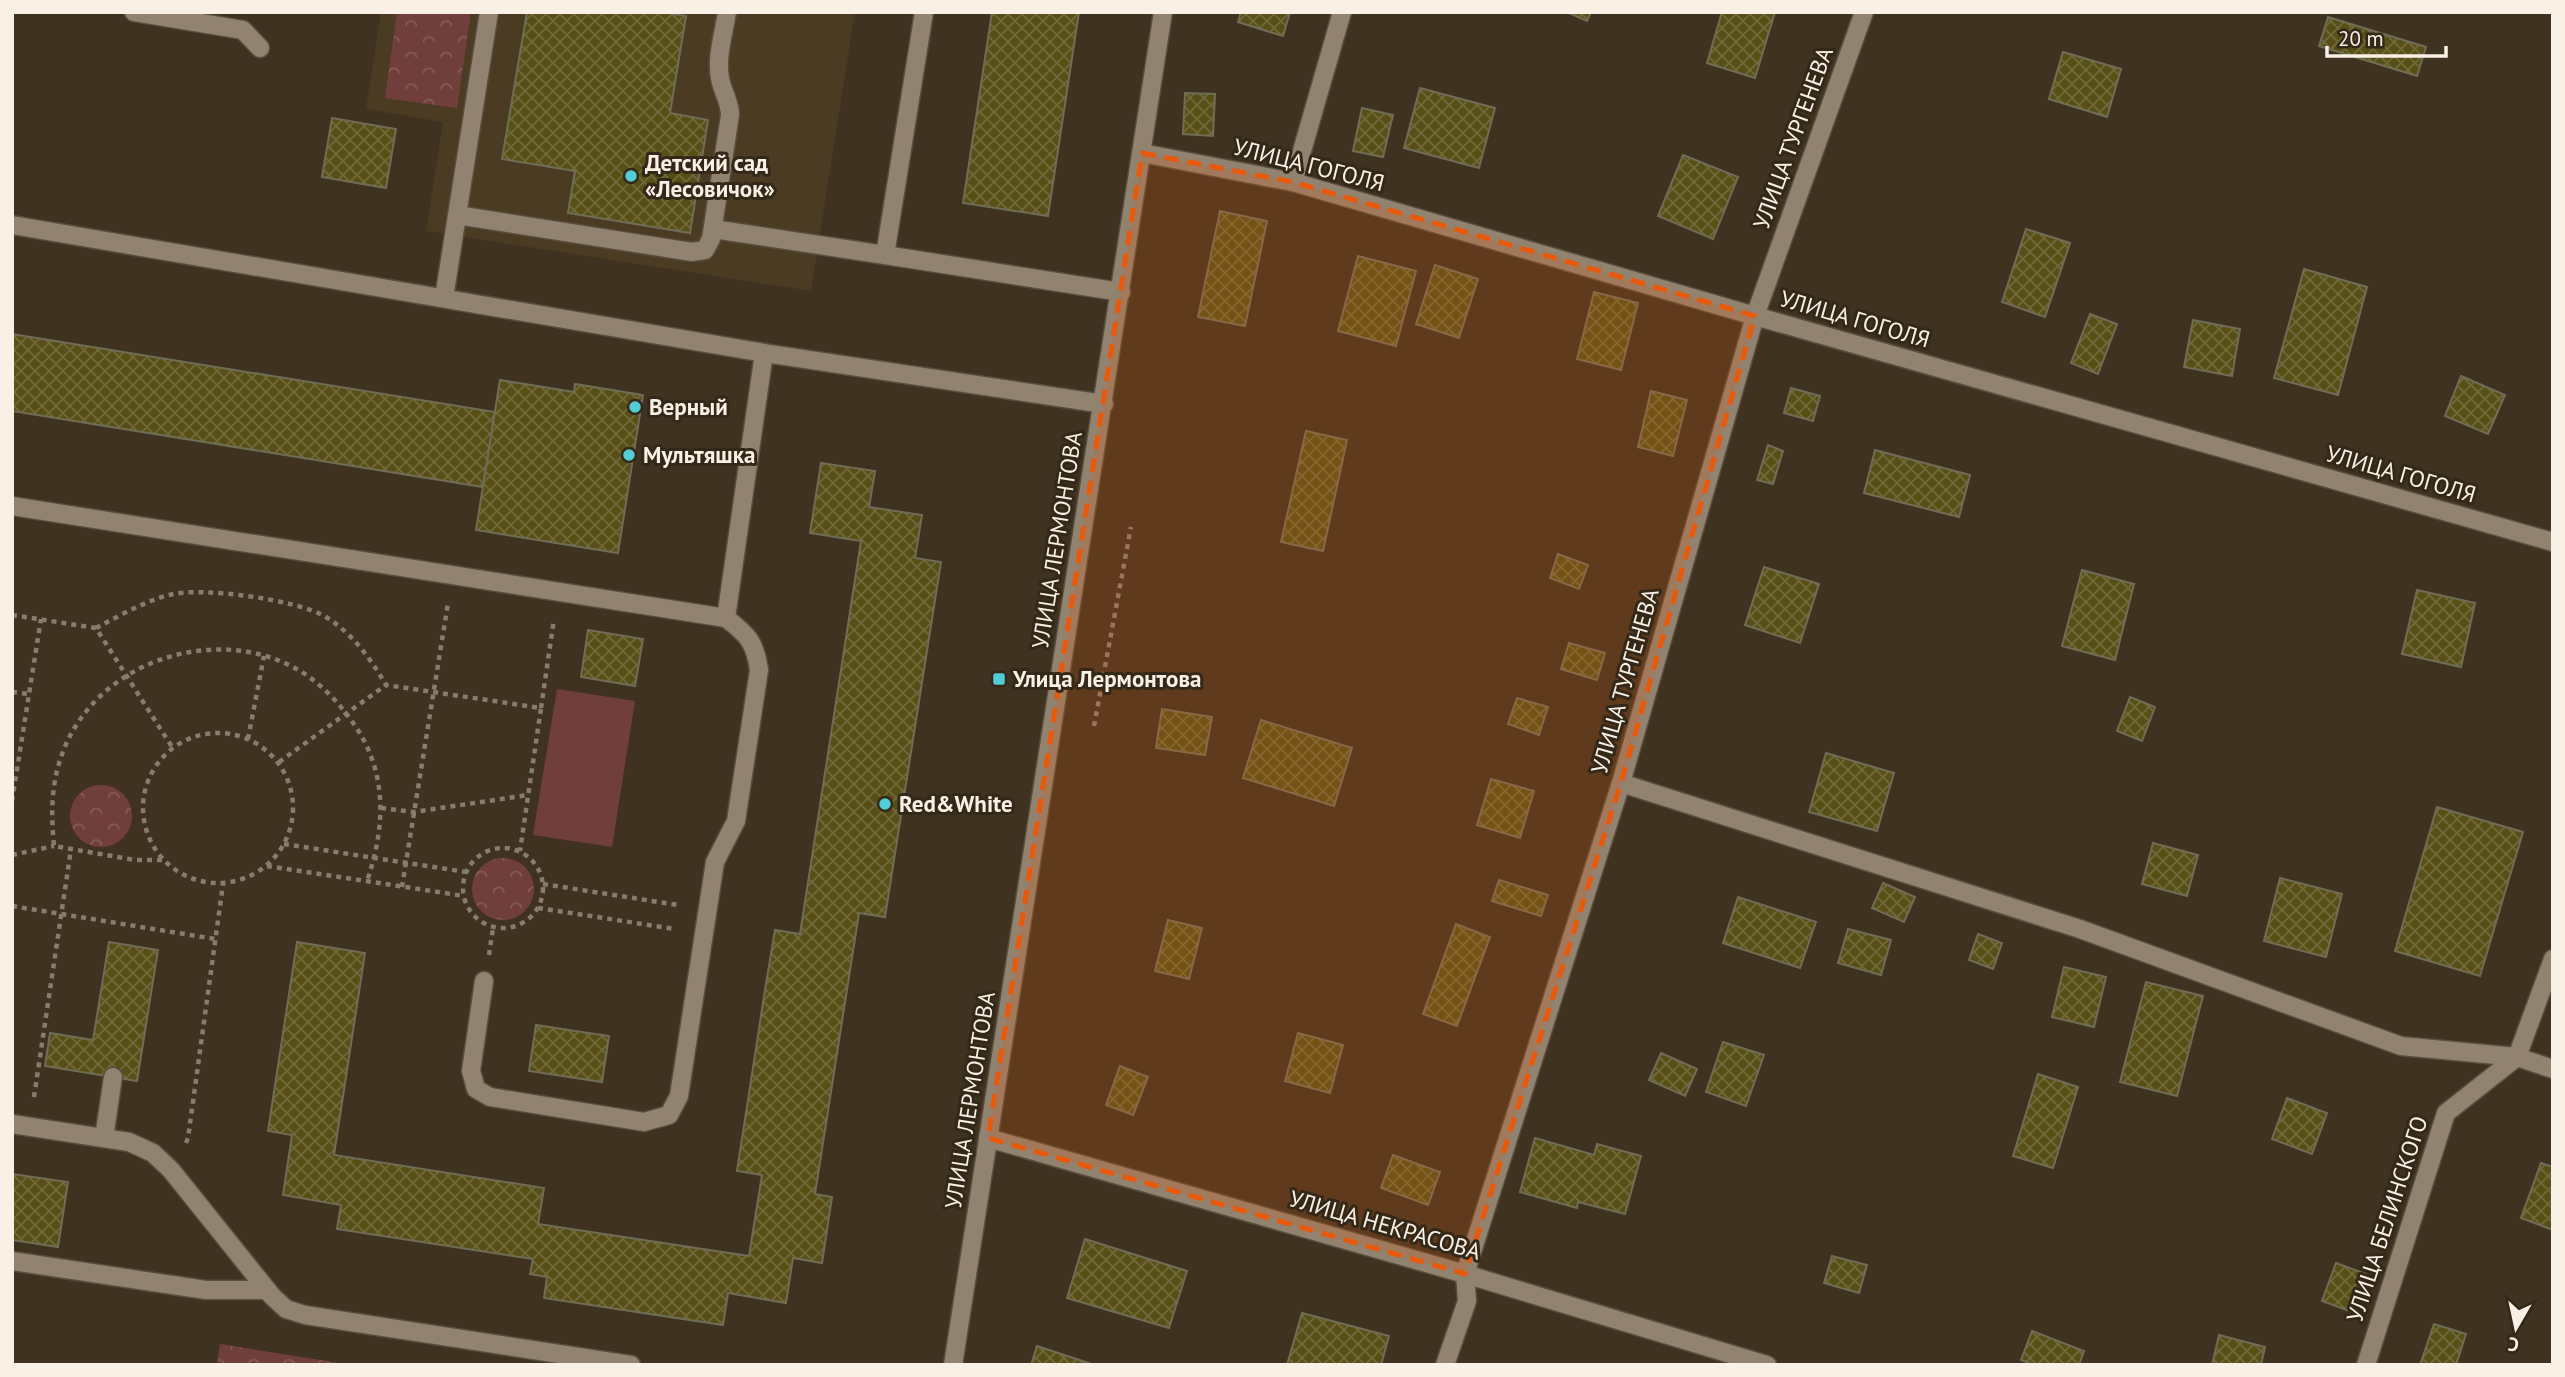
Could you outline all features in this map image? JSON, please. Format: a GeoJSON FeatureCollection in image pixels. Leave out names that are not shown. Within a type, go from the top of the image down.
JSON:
{"type":"FeatureCollection","features":[{"type":"Feature","properties":{"kind":"street"},"geometry":{"type":"LineString","coordinates":[[134,12],[243,30],[260,48]]}},
{"type":"Feature","properties":{"kind":"street"},"geometry":{"type":"LineString","coordinates":[[443,298],[489,12]]}},
{"type":"Feature","properties":{"kind":"street"},"geometry":{"type":"LineString","coordinates":[[457,215],[692,252],[705,250],[713,229],[730,115],[730,103],[720,80],[719,66],[727,12]]}},
{"type":"Feature","properties":{"kind":"street"},"geometry":{"type":"LineString","coordinates":[[885,255],[924,12]]}},
{"type":"Feature","properties":{"kind":"street","name":"УЛИЦА ЛЕРМОНТОВА"},"geometry":{"type":"LineString","coordinates":[[953,1365],[1163,12]]}},
{"type":"Feature","properties":{"kind":"street"},"geometry":{"type":"LineString","coordinates":[[1293,182],[1342,12]]}},
{"type":"Feature","properties":{"kind":"street","name":"УЛИЦА ТУРГЕНЕВА"},"geometry":{"type":"LineString","coordinates":[[1444,1365],[1467,1301],[1465,1273],[1621,783],[1755,316],[1864,12]]}},
{"type":"Feature","properties":{"kind":"street","name":"УЛИЦА ГОГОЛЯ"},"geometry":{"type":"LineString","coordinates":[[1142,153],[1293,182],[2553,542]]}},
{"type":"Feature","properties":{"kind":"street"},"geometry":{"type":"LineString","coordinates":[[12,225],[764,353],[1104,404]]}},
{"type":"Feature","properties":{"kind":"street"},"geometry":{"type":"LineString","coordinates":[[713,229],[1121,292]]}},
{"type":"Feature","properties":{"kind":"street"},"geometry":{"type":"LineString","coordinates":[[726,618],[764,353]]}},
{"type":"Feature","properties":{"kind":"street"},"geometry":{"type":"LineString","coordinates":[[12,506],[726,618],[745,632],[756,649],[759,670],[736,821],[715,862],[679,1096],[668,1115],[644,1122],[490,1097],[475,1089],[471,1071],[484,981]]}},
{"type":"Feature","properties":{"kind":"street"},"geometry":{"type":"LineString","coordinates":[[1621,783],[2080,929],[2400,1046],[2516,1057],[2553,1069]]}},
{"type":"Feature","properties":{"kind":"street"},"geometry":{"type":"LineString","coordinates":[[2516,1057],[2553,959]]}},
{"type":"Feature","properties":{"kind":"street","name":"УЛИЦА БЕЛИНСКОГО"},"geometry":{"type":"LineString","coordinates":[[2367,1365],[2446,1113],[2516,1057]]}},
{"type":"Feature","properties":{"kind":"street"},"geometry":{"type":"LineString","coordinates":[[104,1138],[113,1077]]}},
{"type":"Feature","properties":{"kind":"street"},"geometry":{"type":"LineString","coordinates":[[21,1125],[129,1142],[153,1153],[171,1170],[267,1290],[286,1309],[305,1315],[631,1365]]}},
{"type":"Feature","properties":{"kind":"street","name":"УЛИЦА НЕКРАСОВА"},"geometry":{"type":"LineString","coordinates":[[988,1138],[1465,1273],[1768,1365]]}},
{"type":"Feature","properties":{"kind":"street"},"geometry":{"type":"LineString","coordinates":[[12,1261],[206,1290],[267,1290]]}},
{"type":"Feature","properties":{"kind":"path"},"geometry":{"type":"LineString","coordinates":[[1094,726],[1131,527]]}},
{"type":"Feature","properties":{"kind":"path"},"geometry":{"type":"LineString","coordinates":[[402,887],[452,575]]}},
{"type":"Feature","properties":{"kind":"path"},"geometry":{"type":"LineString","coordinates":[[12,615],[96,628],[170,594],[214,591],[278,601],[325,616],[365,650],[386,685]]}},
{"type":"Feature","properties":{"kind":"path"},"geometry":{"type":"LineString","coordinates":[[520,851],[558,591]]}},
{"type":"Feature","properties":{"kind":"path"},"geometry":{"type":"LineString","coordinates":[[12,801],[41,619]]}},
{"type":"Feature","properties":{"kind":"path"},"geometry":{"type":"LineString","coordinates":[[96,628],[172,747]]}},
{"type":"Feature","properties":{"kind":"path"},"geometry":{"type":"LineString","coordinates":[[54,846],[53,785],[61,755],[75,727],[94,703],[126,676],[143,666],[172,655],[202,650],[233,650],[264,656],[293,667],[319,685],[359,731],[373,760],[381,808],[375,858],[367,881]]}},
{"type":"Feature","properties":{"kind":"path"},"geometry":{"type":"LineString","coordinates":[[248,739],[264,656]]}},
{"type":"Feature","properties":{"kind":"path"},"geometry":{"type":"LineString","coordinates":[[279,762],[386,685],[541,708]]}},
{"type":"Feature","properties":{"kind":"path"},"geometry":{"type":"LineString","coordinates":[[12,692],[29,694]]}},
{"type":"Feature","properties":{"kind":"path"},"geometry":{"type":"LineString","coordinates":[[228,733],[256,742],[279,762],[292,788],[293,817],[284,844],[266,866],[250,877],[223,884],[201,882],[180,873],[162,860],[149,841],[143,820],[142,797],[152,769],[172,747],[199,734],[228,733]]}},
{"type":"Feature","properties":{"kind":"path"},"geometry":{"type":"LineString","coordinates":[[381,808],[414,812],[528,795]]}},
{"type":"Feature","properties":{"kind":"path"},"geometry":{"type":"LineString","coordinates":[[284,844],[466,872]]}},
{"type":"Feature","properties":{"kind":"path"},"geometry":{"type":"LineString","coordinates":[[12,855],[54,846],[135,860],[162,860]]}},
{"type":"Feature","properties":{"kind":"path"},"geometry":{"type":"LineString","coordinates":[[501,848],[520,851],[535,863],[543,884],[543,899],[524,923],[509,929],[494,928],[476,919],[465,903],[462,884],[466,872],[482,853],[501,848]]}},
{"type":"Feature","properties":{"kind":"path"},"geometry":{"type":"LineString","coordinates":[[21,1125],[62,914],[71,849]]}},
{"type":"Feature","properties":{"kind":"path"},"geometry":{"type":"LineString","coordinates":[[266,866],[464,896]]}},
{"type":"Feature","properties":{"kind":"path"},"geometry":{"type":"LineString","coordinates":[[171,1170],[188,1138],[223,884]]}},
{"type":"Feature","properties":{"kind":"path"},"geometry":{"type":"LineString","coordinates":[[543,884],[707,910]]}},
{"type":"Feature","properties":{"kind":"path"},"geometry":{"type":"LineString","coordinates":[[12,906],[215,939]]}},
{"type":"Feature","properties":{"kind":"path"},"geometry":{"type":"LineString","coordinates":[[538,908],[704,933]]}},
{"type":"Feature","properties":{"kind":"highlighted area"},"geometry":{"type":"Polygon","coordinates":[[[1142,153],[1293,182],[1755,316],[1621,783],[1465,1274],[988,1138],[1142,153]]]}},
{"type":"Feature","properties":{"kind":"shaded area","name":"Детский сад «Лесовичок»"},"geometry":{"type":"Polygon","coordinates":[[[381,12],[855,12],[811,291],[426,231],[443,122],[366,109],[381,12]]]}},
{"type":"Feature","properties":{"kind":"green space"},"geometry":{"type":"Polygon","coordinates":[[[397,12],[471,12],[457,108],[385,98],[397,12]]]}},
{"type":"Feature","properties":{"kind":"green space"},"geometry":{"type":"Polygon","coordinates":[[[557,689],[635,701],[612,847],[533,835],[557,689]]]}},
{"type":"Feature","properties":{"kind":"green space"},"geometry":{"type":"Polygon","coordinates":[[[95,785],[107,785],[123,794],[130,804],[130,828],[123,838],[107,847],[95,847],[84,842],[75,833],[70,822],[70,810],[75,799],[84,790],[95,785]]]}},
{"type":"Feature","properties":{"kind":"green space"},"geometry":{"type":"Polygon","coordinates":[[[497,858],[509,858],[525,867],[532,877],[532,901],[525,911],[509,920],[497,920],[486,915],[477,906],[472,895],[472,883],[477,872],[486,863],[497,858]]]}},
{"type":"Feature","properties":{"kind":"green space"},"geometry":{"type":"Polygon","coordinates":[[[220,1344],[352,1365],[217,1365],[220,1344]]]}},
{"type":"Feature","properties":{"kind":"building"},"geometry":{"type":"Polygon","coordinates":[[[527,12],[662,12],[686,16],[670,113],[708,120],[690,233],[568,213],[575,171],[502,159],[527,12]]]}},
{"type":"Feature","properties":{"kind":"building"},"geometry":{"type":"Polygon","coordinates":[[[992,12],[1079,12],[1048,216],[963,203],[992,12]]]}},
{"type":"Feature","properties":{"kind":"building"},"geometry":{"type":"Polygon","coordinates":[[[1241,12],[1290,12],[1283,36],[1238,22],[1241,12]]]}},
{"type":"Feature","properties":{"kind":"building"},"geometry":{"type":"Polygon","coordinates":[[[1567,12],[1591,12],[1587,21],[1567,12]]]}},
{"type":"Feature","properties":{"kind":"building"},"geometry":{"type":"Polygon","coordinates":[[[1722,12],[1775,12],[1755,78],[1707,63],[1722,12]]]}},
{"type":"Feature","properties":{"kind":"building"},"geometry":{"type":"Polygon","coordinates":[[[2328,17],[2426,47],[2417,76],[2319,46],[2328,17]]]}},
{"type":"Feature","properties":{"kind":"building"},"geometry":{"type":"Polygon","coordinates":[[[2063,52],[2121,69],[2107,117],[2049,99],[2063,52]]]}},
{"type":"Feature","properties":{"kind":"building"},"geometry":{"type":"Polygon","coordinates":[[[1420,88],[1495,108],[1479,168],[1404,148],[1420,88]]]}},
{"type":"Feature","properties":{"kind":"building"},"geometry":{"type":"Polygon","coordinates":[[[1185,93],[1215,94],[1213,136],[1183,134],[1185,93]]]}},
{"type":"Feature","properties":{"kind":"building"},"geometry":{"type":"Polygon","coordinates":[[[1362,108],[1393,115],[1383,157],[1353,151],[1362,108]]]}},
{"type":"Feature","properties":{"kind":"building"},"geometry":{"type":"Polygon","coordinates":[[[332,118],[396,129],[386,188],[322,177],[332,118]]]}},
{"type":"Feature","properties":{"kind":"building"},"geometry":{"type":"Polygon","coordinates":[[[1683,155],[1738,177],[1713,239],[1658,216],[1683,155]]]}},
{"type":"Feature","properties":{"kind":"building"},"geometry":{"type":"Polygon","coordinates":[[[1220,211],[1267,221],[1245,326],[1198,317],[1220,211]]]}},
{"type":"Feature","properties":{"kind":"building"},"geometry":{"type":"Polygon","coordinates":[[[2026,229],[2070,243],[2045,317],[2002,302],[2026,229]]]}},
{"type":"Feature","properties":{"kind":"building"},"geometry":{"type":"Polygon","coordinates":[[[1358,256],[1416,271],[1396,346],[1338,331],[1358,256]]]}},
{"type":"Feature","properties":{"kind":"building"},"geometry":{"type":"Polygon","coordinates":[[[1435,265],[1478,279],[1459,338],[1416,324],[1435,265]]]}},
{"type":"Feature","properties":{"kind":"building"},"geometry":{"type":"Polygon","coordinates":[[[2304,269],[2367,287],[2338,395],[2274,378],[2304,269]]]}},
{"type":"Feature","properties":{"kind":"building"},"geometry":{"type":"Polygon","coordinates":[[[1594,292],[1638,303],[1621,370],[1577,359],[1594,292]]]}},
{"type":"Feature","properties":{"kind":"building"},"geometry":{"type":"Polygon","coordinates":[[[2090,314],[2117,324],[2098,374],[2071,363],[2090,314]]]}},
{"type":"Feature","properties":{"kind":"building"},"geometry":{"type":"Polygon","coordinates":[[[2193,320],[2240,329],[2232,376],[2184,367],[2193,320]]]}},
{"type":"Feature","properties":{"kind":"building"},"geometry":{"type":"Polygon","coordinates":[[[12,334],[495,412],[483,487],[12,411],[12,334]]]}},
{"type":"Feature","properties":{"kind":"building"},"geometry":{"type":"Polygon","coordinates":[[[2461,376],[2505,395],[2488,434],[2445,416],[2461,376]]]}},
{"type":"Feature","properties":{"kind":"building"},"geometry":{"type":"Polygon","coordinates":[[[500,380],[574,392],[575,384],[643,395],[618,553],[476,530],[500,380]]]}},
{"type":"Feature","properties":{"kind":"building"},"geometry":{"type":"Polygon","coordinates":[[[1791,388],[1820,396],[1813,421],[1784,413],[1791,388]]]}},
{"type":"Feature","properties":{"kind":"building"},"geometry":{"type":"Polygon","coordinates":[[[1651,391],[1687,400],[1673,456],[1638,447],[1651,391]]]}},
{"type":"Feature","properties":{"kind":"building"},"geometry":{"type":"Polygon","coordinates":[[[1306,431],[1347,440],[1323,551],[1281,542],[1306,431]]]}},
{"type":"Feature","properties":{"kind":"building"},"geometry":{"type":"Polygon","coordinates":[[[1768,445],[1783,451],[1773,484],[1757,480],[1768,445]]]}},
{"type":"Feature","properties":{"kind":"building"},"geometry":{"type":"Polygon","coordinates":[[[1875,450],[1970,475],[1959,517],[1864,493],[1875,450]]]}},
{"type":"Feature","properties":{"kind":"building"},"geometry":{"type":"Polygon","coordinates":[[[821,463],[875,471],[869,507],[922,515],[915,558],[941,562],[885,917],[859,913],[815,1194],[832,1197],[822,1263],[793,1258],[786,1303],[728,1293],[723,1325],[544,1298],[547,1277],[530,1274],[533,1259],[337,1229],[341,1205],[283,1195],[292,1135],[268,1131],[297,942],[365,953],[334,1155],[544,1188],[538,1224],[749,1256],[762,1175],[737,1171],[765,990],[775,930],[800,934],[861,541],[810,533],[821,463]]]}},
{"type":"Feature","properties":{"kind":"building"},"geometry":{"type":"Polygon","coordinates":[[[1558,554],[1588,565],[1579,589],[1550,578],[1558,554]]]}},
{"type":"Feature","properties":{"kind":"building"},"geometry":{"type":"Polygon","coordinates":[[[1764,567],[1819,584],[1800,643],[1745,625],[1764,567]]]}},
{"type":"Feature","properties":{"kind":"building"},"geometry":{"type":"Polygon","coordinates":[[[2082,570],[2134,584],[2115,660],[2062,646],[2082,570]]]}},
{"type":"Feature","properties":{"kind":"building"},"geometry":{"type":"Polygon","coordinates":[[[2417,590],[2475,603],[2461,667],[2402,654],[2417,590]]]}},
{"type":"Feature","properties":{"kind":"building"},"geometry":{"type":"Polygon","coordinates":[[[588,630],[643,639],[635,686],[581,677],[588,630]]]}},
{"type":"Feature","properties":{"kind":"building"},"geometry":{"type":"Polygon","coordinates":[[[1569,643],[1605,653],[1597,680],[1561,669],[1569,643]]]}},
{"type":"Feature","properties":{"kind":"building"},"geometry":{"type":"Polygon","coordinates":[[[2130,697],[2155,707],[2142,741],[2117,731],[2130,697]]]}},
{"type":"Feature","properties":{"kind":"building"},"geometry":{"type":"Polygon","coordinates":[[[1517,698],[1548,707],[1539,735],[1508,724],[1517,698]]]}},
{"type":"Feature","properties":{"kind":"building"},"geometry":{"type":"Polygon","coordinates":[[[1162,709],[1212,717],[1205,755],[1156,748],[1162,709]]]}},
{"type":"Feature","properties":{"kind":"building"},"geometry":{"type":"Polygon","coordinates":[[[1261,720],[1352,748],[1334,806],[1243,778],[1261,720]]]}},
{"type":"Feature","properties":{"kind":"building"},"geometry":{"type":"Polygon","coordinates":[[[1826,753],[1894,773],[1877,831],[1809,812],[1826,753]]]}},
{"type":"Feature","properties":{"kind":"building"},"geometry":{"type":"Polygon","coordinates":[[[1491,779],[1534,791],[1520,838],[1477,825],[1491,779]]]}},
{"type":"Feature","properties":{"kind":"building"},"geometry":{"type":"Polygon","coordinates":[[[2437,807],[2523,832],[2480,976],[2395,951],[2437,807]]]}},
{"type":"Feature","properties":{"kind":"building"},"geometry":{"type":"Polygon","coordinates":[[[2153,843],[2198,855],[2187,896],[2142,884],[2153,843]]]}},
{"type":"Feature","properties":{"kind":"building"},"geometry":{"type":"Polygon","coordinates":[[[2280,878],[2342,894],[2326,957],[2264,941],[2280,878]]]}},
{"type":"Feature","properties":{"kind":"building"},"geometry":{"type":"Polygon","coordinates":[[[1499,880],[1548,895],[1541,916],[1492,901],[1499,880]]]}},
{"type":"Feature","properties":{"kind":"building"},"geometry":{"type":"Polygon","coordinates":[[[1883,883],[1915,897],[1904,922],[1872,908],[1883,883]]]}},
{"type":"Feature","properties":{"kind":"building"},"geometry":{"type":"Polygon","coordinates":[[[1738,897],[1816,922],[1800,968],[1723,943],[1738,897]]]}},
{"type":"Feature","properties":{"kind":"building"},"geometry":{"type":"Polygon","coordinates":[[[1168,920],[1202,928],[1189,979],[1155,971],[1168,920]]]}},
{"type":"Feature","properties":{"kind":"building"},"geometry":{"type":"Polygon","coordinates":[[[1456,924],[1490,937],[1457,1026],[1423,1014],[1456,924]]]}},
{"type":"Feature","properties":{"kind":"building"},"geometry":{"type":"Polygon","coordinates":[[[1848,929],[1891,940],[1881,975],[1838,963],[1848,929]]]}},
{"type":"Feature","properties":{"kind":"building"},"geometry":{"type":"Polygon","coordinates":[[[1978,934],[2002,943],[1993,969],[1969,960],[1978,934]]]}},
{"type":"Feature","properties":{"kind":"building"},"geometry":{"type":"Polygon","coordinates":[[[109,942],[158,950],[137,1081],[45,1066],[50,1033],[93,1040],[109,942]]]}},
{"type":"Feature","properties":{"kind":"building"},"geometry":{"type":"Polygon","coordinates":[[[2064,967],[2106,977],[2094,1027],[2052,1017],[2064,967]]]}},
{"type":"Feature","properties":{"kind":"building"},"geometry":{"type":"Polygon","coordinates":[[[2146,982],[2203,996],[2177,1096],[2120,1082],[2146,982]]]}},
{"type":"Feature","properties":{"kind":"building"},"geometry":{"type":"Polygon","coordinates":[[[536,1025],[609,1036],[602,1082],[529,1071],[536,1025]]]}},
{"type":"Feature","properties":{"kind":"building"},"geometry":{"type":"Polygon","coordinates":[[[1298,1033],[1343,1045],[1330,1093],[1285,1081],[1298,1033]]]}},
{"type":"Feature","properties":{"kind":"building"},"geometry":{"type":"Polygon","coordinates":[[[1723,1042],[1764,1055],[1746,1106],[1706,1092],[1723,1042]]]}},
{"type":"Feature","properties":{"kind":"building"},"geometry":{"type":"Polygon","coordinates":[[[1661,1053],[1697,1069],[1685,1096],[1649,1080],[1661,1053]]]}},
{"type":"Feature","properties":{"kind":"building"},"geometry":{"type":"Polygon","coordinates":[[[1120,1066],[1148,1077],[1133,1115],[1106,1105],[1120,1066]]]}},
{"type":"Feature","properties":{"kind":"building"},"geometry":{"type":"Polygon","coordinates":[[[2038,1074],[2078,1087],[2053,1168],[2013,1156],[2038,1074]]]}},
{"type":"Feature","properties":{"kind":"building"},"geometry":{"type":"Polygon","coordinates":[[[2287,1098],[2327,1113],[2312,1154],[2272,1139],[2287,1098]]]}},
{"type":"Feature","properties":{"kind":"building"},"geometry":{"type":"Polygon","coordinates":[[[1535,1138],[1594,1155],[1597,1144],[1641,1156],[1625,1214],[1578,1202],[1577,1208],[1520,1192],[1535,1138]]]}},
{"type":"Feature","properties":{"kind":"building"},"geometry":{"type":"Polygon","coordinates":[[[1393,1155],[1440,1172],[1428,1205],[1381,1188],[1393,1155]]]}},
{"type":"Feature","properties":{"kind":"building"},"geometry":{"type":"Polygon","coordinates":[[[2541,1163],[2553,1167],[2553,1230],[2521,1218],[2541,1163]]]}},
{"type":"Feature","properties":{"kind":"building"},"geometry":{"type":"Polygon","coordinates":[[[12,1174],[68,1182],[58,1247],[12,1240],[12,1174]]]}},
{"type":"Feature","properties":{"kind":"building"},"geometry":{"type":"Polygon","coordinates":[[[1085,1239],[1187,1271],[1169,1328],[1067,1298],[1085,1239]]]}},
{"type":"Feature","properties":{"kind":"building"},"geometry":{"type":"Polygon","coordinates":[[[1832,1256],[1867,1265],[1859,1293],[1824,1283],[1832,1256]]]}},
{"type":"Feature","properties":{"kind":"building"},"geometry":{"type":"Polygon","coordinates":[[[2336,1263],[2366,1274],[2352,1312],[2322,1301],[2336,1263]]]}},
{"type":"Feature","properties":{"kind":"building"},"geometry":{"type":"Polygon","coordinates":[[[1302,1313],[1389,1336],[1381,1365],[1287,1365],[1302,1313]]]}},
{"type":"Feature","properties":{"kind":"building"},"geometry":{"type":"Polygon","coordinates":[[[2434,1324],[2466,1334],[2456,1365],[2420,1365],[2434,1324]]]}},
{"type":"Feature","properties":{"kind":"building"},"geometry":{"type":"Polygon","coordinates":[[[2032,1331],[2084,1351],[2079,1365],[2034,1365],[2021,1360],[2032,1331]]]}},
{"type":"Feature","properties":{"kind":"building"},"geometry":{"type":"Polygon","coordinates":[[[2219,1335],[2265,1347],[2261,1365],[2212,1365],[2219,1335]]]}},
{"type":"Feature","properties":{"kind":"building"},"geometry":{"type":"Polygon","coordinates":[[[1037,1346],[1089,1363],[1031,1365],[1037,1346]]]}},
{"type":"Feature","properties":{"kind":"place","name":"Детский сад «Лесовичок»"},"geometry":{"type":"Point","coordinates":[631,176]}},
{"type":"Feature","properties":{"kind":"place","name":"Верный"},"geometry":{"type":"Point","coordinates":[635,407]}},
{"type":"Feature","properties":{"kind":"place","name":"Мультяшка"},"geometry":{"type":"Point","coordinates":[629,455]}},
{"type":"Feature","properties":{"kind":"place","name":"Улица Лермонтова"},"geometry":{"type":"Point","coordinates":[999,679]}},
{"type":"Feature","properties":{"kind":"place","name":"Red&White"},"geometry":{"type":"Point","coordinates":[885,804]}}]}
